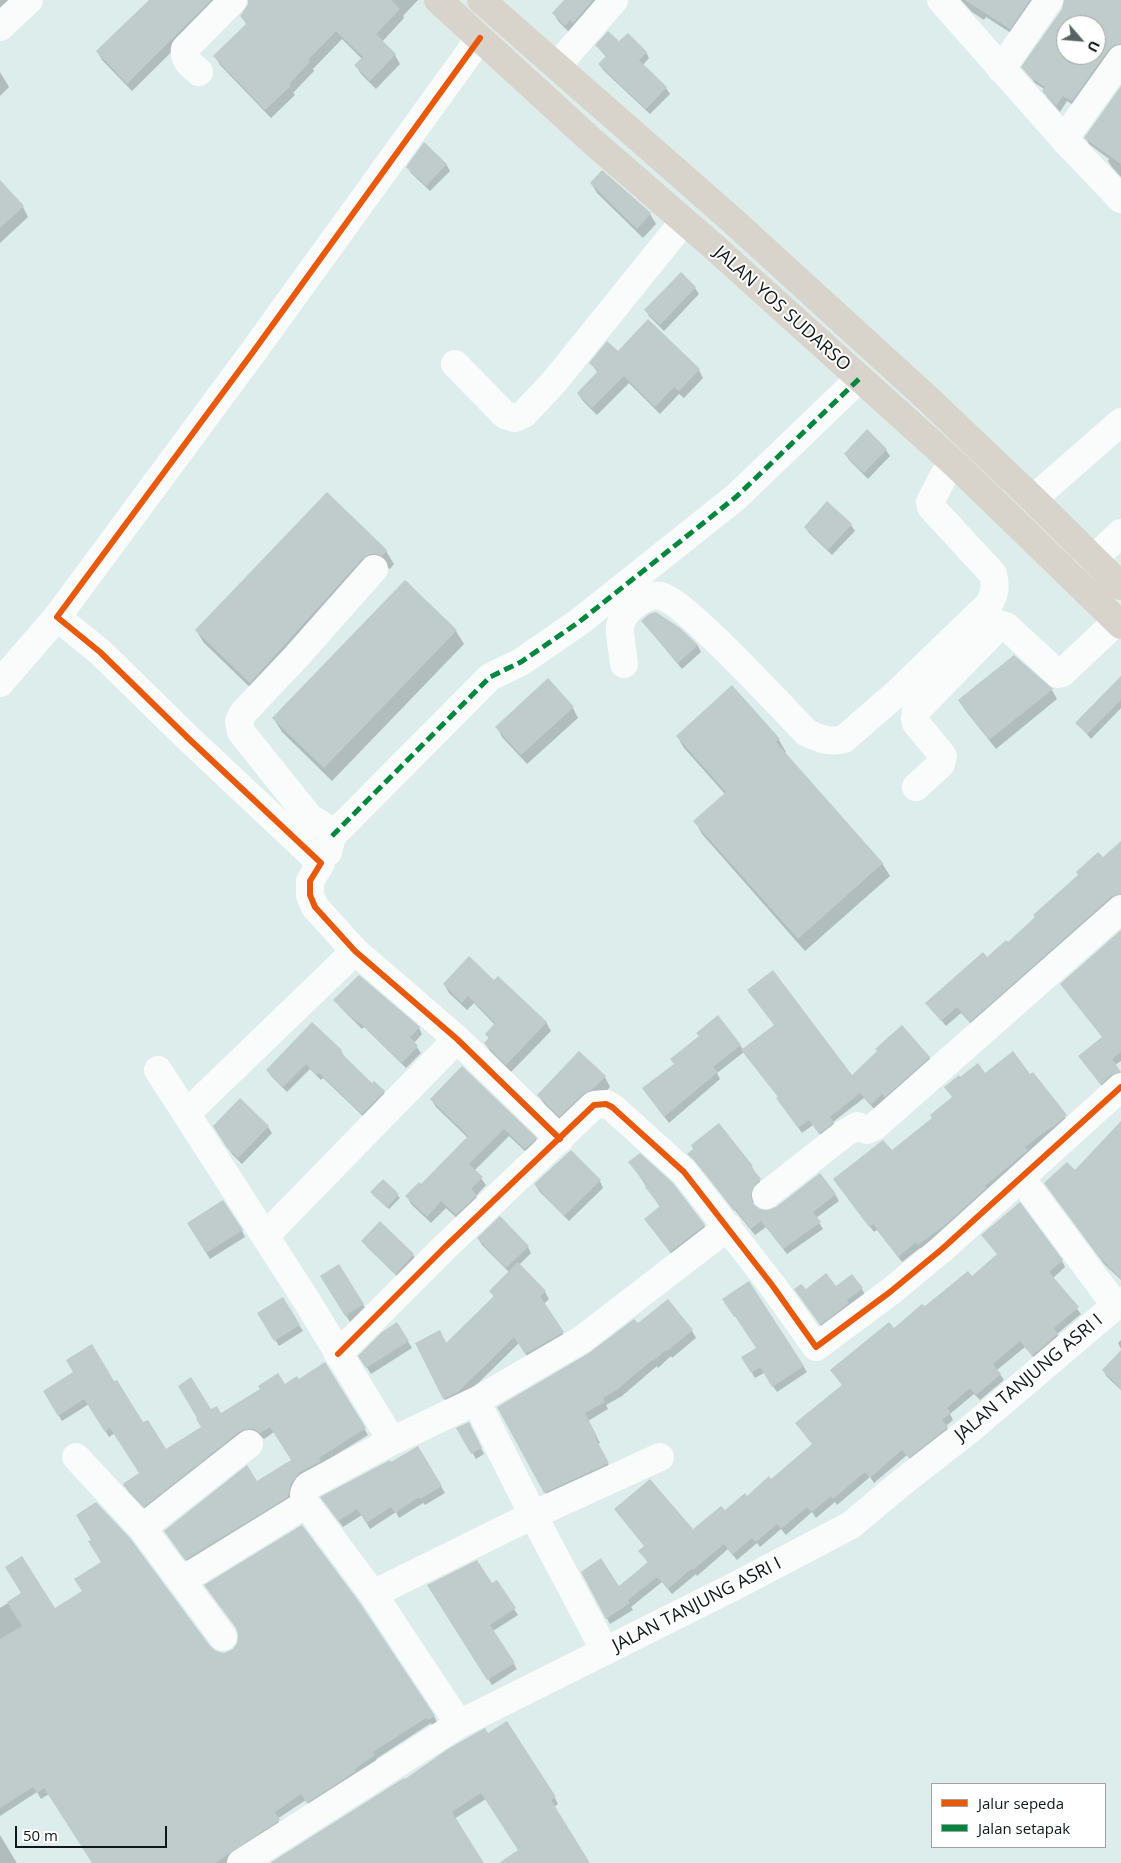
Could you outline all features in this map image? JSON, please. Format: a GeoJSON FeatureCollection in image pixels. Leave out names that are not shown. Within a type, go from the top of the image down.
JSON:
{"type":"FeatureCollection","features":[{"type":"Feature","properties":{"kind":"highway","name":"JALAN YOS SUDARSO"},"geometry":{"type":"LineString","coordinates":[[438,0],[592,141],[713,246],[954,463],[1119,623]]}},
{"type":"Feature","properties":{"kind":"highway","name":"JALAN YOS SUDARSO"},"geometry":{"type":"LineString","coordinates":[[494,4],[557,66],[732,220],[927,398],[1034,499],[1121,586]]}},
{"type":"Feature","properties":{"kind":"highway"},"geometry":{"type":"LineString","coordinates":[[713,246],[732,220]]}},
{"type":"Feature","properties":{"kind":"street"},"geometry":{"type":"LineString","coordinates":[[0,26],[29,0]]}},
{"type":"Feature","properties":{"kind":"street"},"geometry":{"type":"LineString","coordinates":[[199,72],[186,60],[184,49],[232,0]]}},
{"type":"Feature","properties":{"kind":"street"},"geometry":{"type":"LineString","coordinates":[[557,66],[614,0]]}},
{"type":"Feature","properties":{"kind":"street"},"geometry":{"type":"LineString","coordinates":[[941,0],[1064,139],[1121,199]]}},
{"type":"Feature","properties":{"kind":"street"},"geometry":{"type":"LineString","coordinates":[[1001,69],[1049,0]]}},
{"type":"Feature","properties":{"kind":"street"},"geometry":{"type":"LineString","coordinates":[[0,683],[57,617],[253,352],[480,38]]}},
{"type":"Feature","properties":{"kind":"street"},"geometry":{"type":"LineString","coordinates":[[1064,139],[1121,59]]}},
{"type":"Feature","properties":{"kind":"street"},"geometry":{"type":"LineString","coordinates":[[455,364],[505,415],[515,418],[524,414],[554,382],[684,221]]}},
{"type":"Feature","properties":{"kind":"street"},"geometry":{"type":"LineString","coordinates":[[560,1139],[457,1039],[355,951],[315,908],[310,895],[310,881],[327,854],[332,836],[490,677],[521,662],[579,622],[736,497],[859,379]]}},
{"type":"Feature","properties":{"kind":"street"},"geometry":{"type":"LineString","coordinates":[[1034,499],[1121,422]]}},
{"type":"Feature","properties":{"kind":"street"},"geometry":{"type":"LineString","coordinates":[[624,664],[620,625],[631,607],[644,598],[660,596],[674,603],[695,619],[807,733],[823,740],[834,742],[844,739],[904,686],[989,604],[994,595],[996,586],[993,574],[931,507],[930,502],[944,475],[954,463]]}},
{"type":"Feature","properties":{"kind":"street"},"geometry":{"type":"LineString","coordinates":[[1073,579],[1121,533]]}},
{"type":"Feature","properties":{"kind":"street"},"geometry":{"type":"LineString","coordinates":[[332,836],[328,829],[310,818],[241,732],[239,720],[243,713],[374,569]]}},
{"type":"Feature","properties":{"kind":"street"},"geometry":{"type":"LineString","coordinates":[[57,617],[100,652],[321,863]]}},
{"type":"Feature","properties":{"kind":"street"},"geometry":{"type":"LineString","coordinates":[[916,787],[941,764],[943,756],[916,723],[916,711],[998,627],[1006,626],[1058,674],[1062,673],[1119,623]]}},
{"type":"Feature","properties":{"kind":"street"},"geometry":{"type":"LineString","coordinates":[[766,1195],[845,1133],[857,1126],[866,1130],[874,1126],[1121,908]]}},
{"type":"Feature","properties":{"kind":"street"},"geometry":{"type":"LineString","coordinates":[[186,1114],[355,951]]}},
{"type":"Feature","properties":{"kind":"street"},"geometry":{"type":"LineString","coordinates":[[265,1236],[457,1039]]}},
{"type":"Feature","properties":{"kind":"street"},"geometry":{"type":"LineString","coordinates":[[158,1070],[305,1298],[392,1441]]}},
{"type":"Feature","properties":{"kind":"street"},"geometry":{"type":"LineString","coordinates":[[338,1354],[444,1247],[594,1105],[606,1104],[612,1107],[684,1172],[728,1227],[816,1347],[890,1292],[942,1249],[1121,1087]]}},
{"type":"Feature","properties":{"kind":"street"},"geometry":{"type":"LineString","coordinates":[[1021,1178],[1118,1303]]}},
{"type":"Feature","properties":{"kind":"street"},"geometry":{"type":"LineString","coordinates":[[459,1724],[373,1594],[306,1504],[304,1491],[308,1486],[392,1441],[476,1401],[581,1340],[728,1227]]}},
{"type":"Feature","properties":{"kind":"street","name":"JALAN TANJUNG ASRI I"},"geometry":{"type":"LineString","coordinates":[[241,1863],[459,1724],[851,1525],[968,1431],[1118,1303]]}},
{"type":"Feature","properties":{"kind":"street"},"geometry":{"type":"LineString","coordinates":[[476,1401],[533,1516],[605,1651]]}},
{"type":"Feature","properties":{"kind":"street"},"geometry":{"type":"LineString","coordinates":[[142,1528],[250,1444]]}},
{"type":"Feature","properties":{"kind":"street"},"geometry":{"type":"LineString","coordinates":[[373,1594],[660,1457]]}},
{"type":"Feature","properties":{"kind":"street"},"geometry":{"type":"LineString","coordinates":[[76,1458],[142,1528],[223,1637]]}},
{"type":"Feature","properties":{"kind":"street"},"geometry":{"type":"LineString","coordinates":[[181,1581],[306,1504]]}},
{"type":"Feature","properties":{"kind":"building"},"geometry":{"type":"Polygon","coordinates":[[[149,0],[211,0],[127,84],[96,51],[149,0]]]}},
{"type":"Feature","properties":{"kind":"building"},"geometry":{"type":"Polygon","coordinates":[[[248,0],[391,0],[400,9],[376,34],[396,54],[370,81],[354,65],[363,57],[336,31],[308,60],[310,62],[289,84],[291,86],[265,110],[213,56],[247,23],[240,16],[248,4],[248,0]]]}},
{"type":"Feature","properties":{"kind":"building"},"geometry":{"type":"Polygon","coordinates":[[[564,0],[593,0],[573,23],[570,20],[565,26],[552,13],[564,0]]]}},
{"type":"Feature","properties":{"kind":"building"},"geometry":{"type":"Polygon","coordinates":[[[965,0],[1030,0],[1010,29],[965,0]]]}},
{"type":"Feature","properties":{"kind":"building"},"geometry":{"type":"Polygon","coordinates":[[[1064,0],[1121,0],[1121,44],[1114,45],[1106,53],[1106,15],[1058,15],[1062,9],[1064,0]]]}},
{"type":"Feature","properties":{"kind":"building"},"geometry":{"type":"Polygon","coordinates":[[[1056,17],[1056,65],[1097,65],[1072,101],[1063,96],[1056,106],[1042,91],[1045,87],[1030,77],[1021,67],[1056,17]]]}},
{"type":"Feature","properties":{"kind":"building"},"geometry":{"type":"Polygon","coordinates":[[[608,31],[619,41],[628,33],[647,52],[639,60],[667,87],[646,109],[598,64],[606,56],[595,45],[608,31]]]}},
{"type":"Feature","properties":{"kind":"building"},"geometry":{"type":"Polygon","coordinates":[[[1121,86],[1121,164],[1084,138],[1121,86]]]}},
{"type":"Feature","properties":{"kind":"building"},"geometry":{"type":"Polygon","coordinates":[[[424,142],[447,164],[426,186],[406,167],[424,142]]]}},
{"type":"Feature","properties":{"kind":"building"},"geometry":{"type":"Polygon","coordinates":[[[602,170],[651,213],[637,229],[590,183],[602,170]]]}},
{"type":"Feature","properties":{"kind":"building"},"geometry":{"type":"Polygon","coordinates":[[[0,180],[24,206],[0,228],[0,180]]]}},
{"type":"Feature","properties":{"kind":"building"},"geometry":{"type":"Polygon","coordinates":[[[681,272],[696,287],[660,325],[644,310],[681,272]]]}},
{"type":"Feature","properties":{"kind":"building"},"geometry":{"type":"Polygon","coordinates":[[[648,319],[700,369],[679,391],[674,387],[655,407],[624,376],[592,408],[577,393],[598,371],[589,363],[607,341],[618,351],[648,319]]]}},
{"type":"Feature","properties":{"kind":"building"},"geometry":{"type":"Polygon","coordinates":[[[867,429],[887,449],[864,473],[844,454],[867,429]]]}},
{"type":"Feature","properties":{"kind":"building"},"geometry":{"type":"Polygon","coordinates":[[[327,492],[387,550],[382,556],[370,554],[362,559],[250,683],[195,630],[327,492]]]}},
{"type":"Feature","properties":{"kind":"building"},"geometry":{"type":"Polygon","coordinates":[[[827,501],[852,524],[828,550],[804,527],[827,501]]]}},
{"type":"Feature","properties":{"kind":"building"},"geometry":{"type":"Polygon","coordinates":[[[405,580],[457,630],[324,768],[272,718],[405,580]]]}},
{"type":"Feature","properties":{"kind":"building"},"geometry":{"type":"Polygon","coordinates":[[[656,612],[680,628],[698,645],[678,663],[641,621],[649,614],[656,612]]]}},
{"type":"Feature","properties":{"kind":"building"},"geometry":{"type":"Polygon","coordinates":[[[1014,655],[1053,689],[989,740],[958,700],[1014,655]]]}},
{"type":"Feature","properties":{"kind":"building"},"geometry":{"type":"Polygon","coordinates":[[[1121,676],[1121,700],[1087,734],[1075,723],[1121,676]]]}},
{"type":"Feature","properties":{"kind":"building"},"geometry":{"type":"Polygon","coordinates":[[[548,678],[574,707],[521,755],[495,727],[548,678]]]}},
{"type":"Feature","properties":{"kind":"building"},"geometry":{"type":"Polygon","coordinates":[[[732,685],[780,739],[776,742],[883,863],[798,939],[693,821],[726,792],[676,736],[732,685]]]}},
{"type":"Feature","properties":{"kind":"building"},"geometry":{"type":"Polygon","coordinates":[[[1121,841],[1121,894],[1111,897],[970,1022],[957,1007],[941,1021],[925,1003],[983,952],[987,957],[1006,940],[1008,942],[1035,917],[1033,915],[1078,875],[1076,872],[1098,852],[1103,857],[1121,841]]]}},
{"type":"Feature","properties":{"kind":"building"},"geometry":{"type":"Polygon","coordinates":[[[1121,930],[1121,1052],[1112,1059],[1121,1072],[1111,1075],[1101,1084],[1078,1056],[1102,1037],[1060,984],[1121,930]]]}},
{"type":"Feature","properties":{"kind":"building"},"geometry":{"type":"Polygon","coordinates":[[[469,956],[494,980],[498,976],[547,1022],[506,1065],[484,1043],[489,1038],[485,1034],[495,1023],[468,996],[462,1003],[443,984],[469,956]]]}},
{"type":"Feature","properties":{"kind":"building"},"geometry":{"type":"Polygon","coordinates":[[[773,970],[852,1075],[877,1051],[875,1049],[902,1025],[930,1057],[885,1097],[882,1094],[871,1105],[860,1093],[830,1117],[834,1122],[819,1134],[809,1120],[798,1128],[776,1098],[778,1097],[741,1050],[774,1025],[747,990],[773,970]]]}},
{"type":"Feature","properties":{"kind":"building"},"geometry":{"type":"Polygon","coordinates":[[[359,975],[420,1027],[410,1037],[418,1046],[402,1063],[333,1000],[359,975]]]}},
{"type":"Feature","properties":{"kind":"building"},"geometry":{"type":"Polygon","coordinates":[[[718,1015],[741,1045],[713,1067],[718,1072],[664,1117],[642,1088],[674,1064],[670,1059],[699,1036],[696,1033],[718,1015]]]}},
{"type":"Feature","properties":{"kind":"building"},"geometry":{"type":"Polygon","coordinates":[[[312,1022],[342,1050],[340,1052],[372,1083],[374,1081],[385,1091],[362,1114],[319,1073],[317,1075],[306,1064],[283,1087],[266,1070],[312,1022]]]}},
{"type":"Feature","properties":{"kind":"building"},"geometry":{"type":"Polygon","coordinates":[[[579,1051],[606,1076],[593,1089],[583,1094],[559,1117],[537,1095],[579,1051]]]}},
{"type":"Feature","properties":{"kind":"building"},"geometry":{"type":"Polygon","coordinates":[[[1013,1051],[1030,1074],[1033,1072],[1067,1115],[1025,1147],[1028,1150],[985,1186],[986,1188],[944,1226],[918,1245],[916,1242],[898,1257],[873,1224],[869,1227],[833,1179],[883,1140],[892,1150],[932,1118],[930,1115],[952,1097],[944,1087],[959,1075],[960,1077],[978,1063],[985,1073],[1013,1051]]]}},
{"type":"Feature","properties":{"kind":"building"},"geometry":{"type":"Polygon","coordinates":[[[462,1066],[537,1138],[525,1149],[504,1129],[469,1164],[483,1177],[471,1189],[477,1195],[456,1215],[441,1201],[427,1217],[405,1196],[419,1182],[421,1184],[468,1136],[430,1099],[462,1066]]]}},
{"type":"Feature","properties":{"kind":"building"},"geometry":{"type":"Polygon","coordinates":[[[240,1098],[269,1126],[238,1158],[227,1148],[213,1126],[240,1098]]]}},
{"type":"Feature","properties":{"kind":"building"},"geometry":{"type":"Polygon","coordinates":[[[1121,1121],[1121,1279],[1099,1257],[1044,1183],[1067,1162],[1075,1170],[1121,1121]]]}},
{"type":"Feature","properties":{"kind":"building"},"geometry":{"type":"Polygon","coordinates":[[[719,1123],[761,1179],[752,1189],[751,1197],[753,1204],[760,1209],[768,1210],[776,1207],[820,1173],[836,1194],[813,1212],[821,1222],[783,1249],[761,1221],[751,1229],[736,1210],[734,1211],[696,1162],[687,1154],[693,1149],[691,1145],[719,1123]]]}},
{"type":"Feature","properties":{"kind":"building"},"geometry":{"type":"Polygon","coordinates":[[[571,1150],[601,1180],[564,1216],[534,1184],[571,1150]]]}},
{"type":"Feature","properties":{"kind":"building"},"geometry":{"type":"Polygon","coordinates":[[[640,1153],[673,1183],[705,1225],[670,1252],[644,1219],[660,1206],[645,1187],[647,1185],[628,1162],[640,1153]]]}},
{"type":"Feature","properties":{"kind":"building"},"geometry":{"type":"Polygon","coordinates":[[[383,1179],[399,1194],[387,1208],[370,1192],[383,1179]]]}},
{"type":"Feature","properties":{"kind":"building"},"geometry":{"type":"Polygon","coordinates":[[[223,1200],[243,1230],[206,1253],[187,1223],[223,1200]]]}},
{"type":"Feature","properties":{"kind":"building"},"geometry":{"type":"Polygon","coordinates":[[[1020,1202],[1063,1260],[1049,1272],[1079,1307],[1054,1328],[1058,1334],[1032,1356],[1020,1341],[993,1364],[1001,1374],[976,1395],[970,1388],[947,1408],[951,1413],[942,1420],[948,1427],[909,1458],[902,1450],[870,1478],[865,1472],[833,1499],[831,1496],[812,1512],[807,1507],[781,1529],[777,1524],[756,1542],[752,1538],[732,1555],[724,1544],[668,1589],[657,1577],[628,1600],[630,1603],[606,1619],[581,1572],[601,1558],[619,1586],[648,1562],[638,1551],[644,1546],[614,1509],[650,1479],[693,1529],[721,1506],[725,1510],[745,1493],[747,1496],[769,1476],[771,1479],[812,1444],[795,1423],[842,1385],[830,1370],[889,1322],[894,1328],[922,1304],[925,1306],[968,1271],[972,1276],[997,1254],[981,1235],[1020,1202]]]}},
{"type":"Feature","properties":{"kind":"building"},"geometry":{"type":"Polygon","coordinates":[[[500,1216],[529,1246],[506,1268],[477,1238],[500,1216]]]}},
{"type":"Feature","properties":{"kind":"building"},"geometry":{"type":"Polygon","coordinates":[[[380,1221],[414,1254],[396,1274],[361,1241],[380,1221]]]}},
{"type":"Feature","properties":{"kind":"building"},"geometry":{"type":"Polygon","coordinates":[[[518,1262],[546,1291],[540,1296],[564,1332],[525,1354],[514,1337],[458,1392],[443,1399],[415,1343],[440,1330],[446,1343],[494,1296],[489,1291],[518,1262]]]}},
{"type":"Feature","properties":{"kind":"building"},"geometry":{"type":"Polygon","coordinates":[[[339,1264],[364,1304],[345,1316],[320,1276],[339,1264]]]}},
{"type":"Feature","properties":{"kind":"building"},"geometry":{"type":"Polygon","coordinates":[[[826,1273],[836,1286],[852,1274],[863,1288],[847,1300],[849,1303],[820,1325],[794,1289],[801,1284],[806,1289],[826,1273]]]}},
{"type":"Feature","properties":{"kind":"building"},"geometry":{"type":"Polygon","coordinates":[[[749,1281],[804,1366],[772,1387],[760,1367],[751,1373],[741,1357],[756,1348],[722,1299],[749,1281]]]}},
{"type":"Feature","properties":{"kind":"building"},"geometry":{"type":"Polygon","coordinates":[[[283,1297],[300,1325],[274,1341],[257,1313],[283,1297]]]}},
{"type":"Feature","properties":{"kind":"building"},"geometry":{"type":"Polygon","coordinates":[[[668,1299],[693,1330],[667,1351],[652,1360],[618,1389],[603,1398],[605,1402],[585,1413],[609,1463],[544,1493],[497,1407],[589,1353],[634,1319],[638,1323],[668,1299]]]}},
{"type":"Feature","properties":{"kind":"building"},"geometry":{"type":"Polygon","coordinates":[[[397,1322],[409,1341],[366,1368],[358,1356],[382,1332],[397,1322]]]}},
{"type":"Feature","properties":{"kind":"building"},"geometry":{"type":"Polygon","coordinates":[[[92,1344],[114,1381],[117,1380],[143,1422],[148,1420],[166,1449],[201,1427],[178,1386],[191,1377],[211,1409],[217,1406],[221,1413],[260,1389],[258,1386],[278,1373],[285,1384],[297,1376],[299,1379],[325,1362],[366,1428],[319,1458],[321,1461],[300,1472],[291,1483],[288,1497],[185,1560],[164,1531],[247,1465],[257,1481],[291,1460],[270,1427],[260,1433],[254,1429],[246,1429],[239,1432],[144,1507],[123,1485],[139,1473],[110,1428],[105,1432],[84,1399],[58,1416],[43,1391],[73,1372],[66,1360],[92,1344]]]}},
{"type":"Feature","properties":{"kind":"building"},"geometry":{"type":"Polygon","coordinates":[[[1121,1350],[1121,1389],[1102,1370],[1121,1350]]]}},
{"type":"Feature","properties":{"kind":"building"},"geometry":{"type":"Polygon","coordinates":[[[469,1422],[482,1448],[471,1454],[456,1428],[469,1422]]]}},
{"type":"Feature","properties":{"kind":"building"},"geometry":{"type":"Polygon","coordinates":[[[418,1446],[442,1486],[420,1499],[419,1497],[395,1513],[391,1507],[366,1523],[357,1509],[338,1521],[320,1497],[390,1460],[391,1462],[418,1446]]]}},
{"type":"Feature","properties":{"kind":"building"},"geometry":{"type":"Polygon","coordinates":[[[96,1502],[130,1538],[210,1646],[216,1651],[224,1653],[233,1649],[237,1643],[238,1635],[236,1628],[204,1585],[302,1525],[360,1603],[435,1716],[428,1720],[426,1718],[373,1752],[375,1755],[355,1769],[356,1771],[307,1803],[301,1794],[275,1812],[280,1820],[215,1863],[92,1863],[44,1788],[37,1793],[33,1787],[0,1808],[0,1639],[22,1626],[7,1602],[21,1593],[5,1567],[22,1556],[55,1608],[82,1591],[74,1579],[101,1562],[88,1541],[91,1540],[76,1515],[96,1502]]]}},
{"type":"Feature","properties":{"kind":"building"},"geometry":{"type":"Polygon","coordinates":[[[477,1560],[492,1583],[497,1580],[516,1608],[490,1625],[515,1663],[487,1680],[427,1585],[477,1560]]]}},
{"type":"Feature","properties":{"kind":"building"},"geometry":{"type":"Polygon","coordinates":[[[507,1721],[556,1797],[551,1800],[590,1863],[499,1863],[518,1850],[481,1793],[452,1812],[484,1863],[270,1863],[405,1779],[448,1749],[485,1728],[488,1733],[507,1721]]]}},
{"type":"Feature","properties":{"kind":"marked path"},"geometry":{"type":"LineString","coordinates":[[332,836],[490,677],[521,662],[579,622],[736,497],[859,379]]}},
{"type":"Feature","properties":{"kind":"cycle path"},"geometry":{"type":"LineString","coordinates":[[480,38],[253,352],[57,617],[100,652],[321,863],[310,881],[310,895],[315,907],[355,951],[457,1039],[560,1139]]}},
{"type":"Feature","properties":{"kind":"cycle path"},"geometry":{"type":"LineString","coordinates":[[338,1354],[445,1247],[594,1105],[606,1104],[612,1107],[684,1172],[772,1285],[816,1347],[890,1292],[942,1249],[1121,1087]]}}]}
